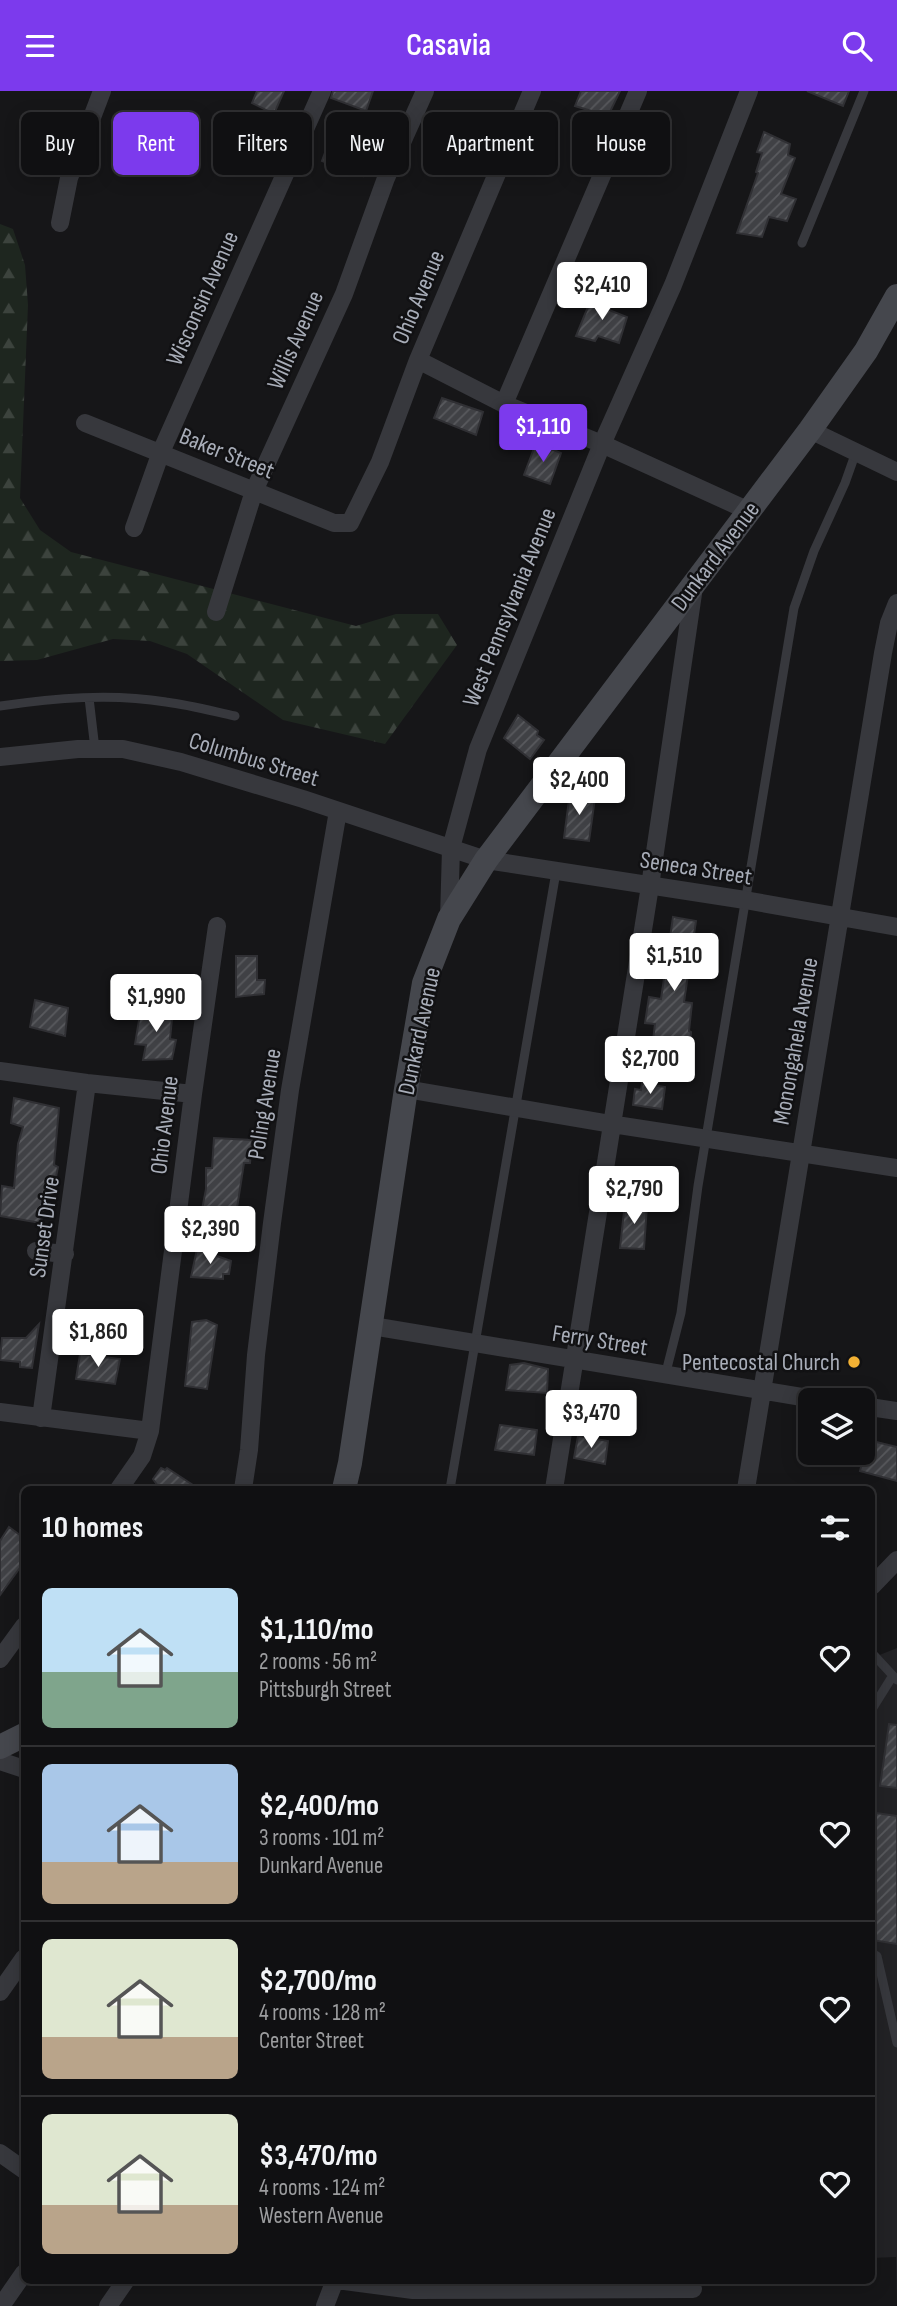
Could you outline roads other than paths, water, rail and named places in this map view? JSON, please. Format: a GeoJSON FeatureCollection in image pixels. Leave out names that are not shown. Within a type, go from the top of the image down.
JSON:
{"type":"FeatureCollection","features":[{"type":"Feature","properties":{"kind":"main road","name":"Dunkard Avenue"},"geometry":{"type":"LineString","coordinates":[[345,1486],[351,1463],[424,983],[449,919],[486,860],[810,430],[866,351],[897,296]]}},
{"type":"Feature","properties":{"kind":"main road"},"geometry":{"type":"LineString","coordinates":[[0,1748],[21,1737]]}},
{"type":"Feature","properties":{"kind":"street"},"geometry":{"type":"LineString","coordinates":[[61,223],[69,178],[102,91]]}},
{"type":"Feature","properties":{"kind":"street","name":"Wisconsin Avenue"},"geometry":{"type":"LineString","coordinates":[[134,528],[161,452],[322,91]]}},
{"type":"Feature","properties":{"kind":"street","name":"Willis Avenue"},"geometry":{"type":"LineString","coordinates":[[216,612],[254,491],[344,294],[386,178],[425,91]]}},
{"type":"Feature","properties":{"kind":"street","name":"Ohio Avenue"},"geometry":{"type":"LineString","coordinates":[[350,523],[380,462],[418,360],[532,91]]}},
{"type":"Feature","properties":{"kind":"street"},"geometry":{"type":"LineString","coordinates":[[504,404],[638,91]]}},
{"type":"Feature","properties":{"kind":"street","name":"West Pennsylvania Avenue"},"geometry":{"type":"LineString","coordinates":[[449,919],[451,848],[478,749],[602,444],[673,285],[750,91]]}},
{"type":"Feature","properties":{"kind":"street"},"geometry":{"type":"LineString","coordinates":[[418,360],[504,404],[602,444],[749,511]]}},
{"type":"Feature","properties":{"kind":"street","name":"Baker Street"},"geometry":{"type":"LineString","coordinates":[[85,423],[334,523],[350,523]]}},
{"type":"Feature","properties":{"kind":"street"},"geometry":{"type":"LineString","coordinates":[[810,430],[897,472]]}},
{"type":"Feature","properties":{"kind":"street"},"geometry":{"type":"LineString","coordinates":[[554,1486],[650,886],[695,583]]}},
{"type":"Feature","properties":{"kind":"street","name":"Monongahela Avenue"},"geometry":{"type":"LineString","coordinates":[[746,1486],[883,653],[889,623],[897,603]]}},
{"type":"Feature","properties":{"kind":"street","name":"Columbus Street"},"geometry":{"type":"LineString","coordinates":[[0,757],[95,748],[123,749],[181,762],[486,860]]}},
{"type":"Feature","properties":{"kind":"street","name":"Poling Avenue"},"geometry":{"type":"LineString","coordinates":[[243,1486],[256,1355],[288,1103],[338,811]]}},
{"type":"Feature","properties":{"kind":"street","name":"Seneca Street"},"geometry":{"type":"LineString","coordinates":[[486,860],[897,927]]}},
{"type":"Feature","properties":{"kind":"street","name":"Ohio Avenue"},"geometry":{"type":"LineString","coordinates":[[121,1486],[142,1456],[150,1431],[192,1094],[217,926]]}},
{"type":"Feature","properties":{"kind":"street"},"geometry":{"type":"LineString","coordinates":[[0,1071],[192,1094]]}},
{"type":"Feature","properties":{"kind":"street","name":"Sunset Drive"},"geometry":{"type":"LineString","coordinates":[[41,1419],[87,1083]]}},
{"type":"Feature","properties":{"kind":"street"},"geometry":{"type":"LineString","coordinates":[[406,1089],[897,1168]]}},
{"type":"Feature","properties":{"kind":"street"},"geometry":{"type":"LineString","coordinates":[[36,1251],[65,1254]]}},
{"type":"Feature","properties":{"kind":"street","name":"Ferry Street"},"geometry":{"type":"LineString","coordinates":[[372,1326],[798,1397]]}},
{"type":"Feature","properties":{"kind":"street"},"geometry":{"type":"LineString","coordinates":[[875,1408],[897,1411]]}},
{"type":"Feature","properties":{"kind":"street"},"geometry":{"type":"LineString","coordinates":[[0,1412],[150,1431]]}},
{"type":"Feature","properties":{"kind":"street"},"geometry":{"type":"LineString","coordinates":[[875,1583],[897,1560]]}},
{"type":"Feature","properties":{"kind":"street"},"geometry":{"type":"LineString","coordinates":[[0,1659],[21,1630]]}},
{"type":"Feature","properties":{"kind":"street"},"geometry":{"type":"LineString","coordinates":[[0,1761],[21,1768]]}},
{"type":"Feature","properties":{"kind":"street"},"geometry":{"type":"LineString","coordinates":[[0,1992],[21,1962]]}},
{"type":"Feature","properties":{"kind":"street"},"geometry":{"type":"LineString","coordinates":[[0,2153],[21,2168]]}},
{"type":"Feature","properties":{"kind":"street"},"geometry":{"type":"LineString","coordinates":[[1,2306],[21,2277]]}},
{"type":"Feature","properties":{"kind":"street"},"geometry":{"type":"LineString","coordinates":[[108,2306],[123,2284]]}},
{"type":"Feature","properties":{"kind":"street"},"geometry":{"type":"LineString","coordinates":[[325,2306],[334,2284]]}},
{"type":"Feature","properties":{"kind":"street"},"geometry":{"type":"LineString","coordinates":[[366,2284],[412,2290],[539,2285],[693,2292]]}},
{"type":"Feature","properties":{"kind":"street"},"geometry":{"type":"LineString","coordinates":[[525,2306],[539,2285]]}},
{"type":"Feature","properties":{"kind":"lane"},"geometry":{"type":"LineString","coordinates":[[802,243],[864,91]]}},
{"type":"Feature","properties":{"kind":"lane"},"geometry":{"type":"LineString","coordinates":[[665,1375],[681,1313],[698,1186],[794,608],[814,551],[856,452]]}},
{"type":"Feature","properties":{"kind":"lane"},"geometry":{"type":"LineString","coordinates":[[0,706],[47,699],[109,697],[165,701],[235,716]]}},
{"type":"Feature","properties":{"kind":"lane"},"geometry":{"type":"LineString","coordinates":[[89,698],[95,748]]}},
{"type":"Feature","properties":{"kind":"lane"},"geometry":{"type":"LineString","coordinates":[[451,1486],[556,872]]}},
{"type":"Feature","properties":{"kind":"lane"},"geometry":{"type":"LineString","coordinates":[[875,1656],[895,1679],[875,1705]]}},
{"type":"Feature","properties":{"kind":"lane"},"geometry":{"type":"LineString","coordinates":[[875,1955],[894,2019],[897,2043]]}},
{"type":"Feature","properties":{"kind":"place","name":"Pentecostal Church"},"geometry":{"type":"Point","coordinates":[854,1362]}}]}
